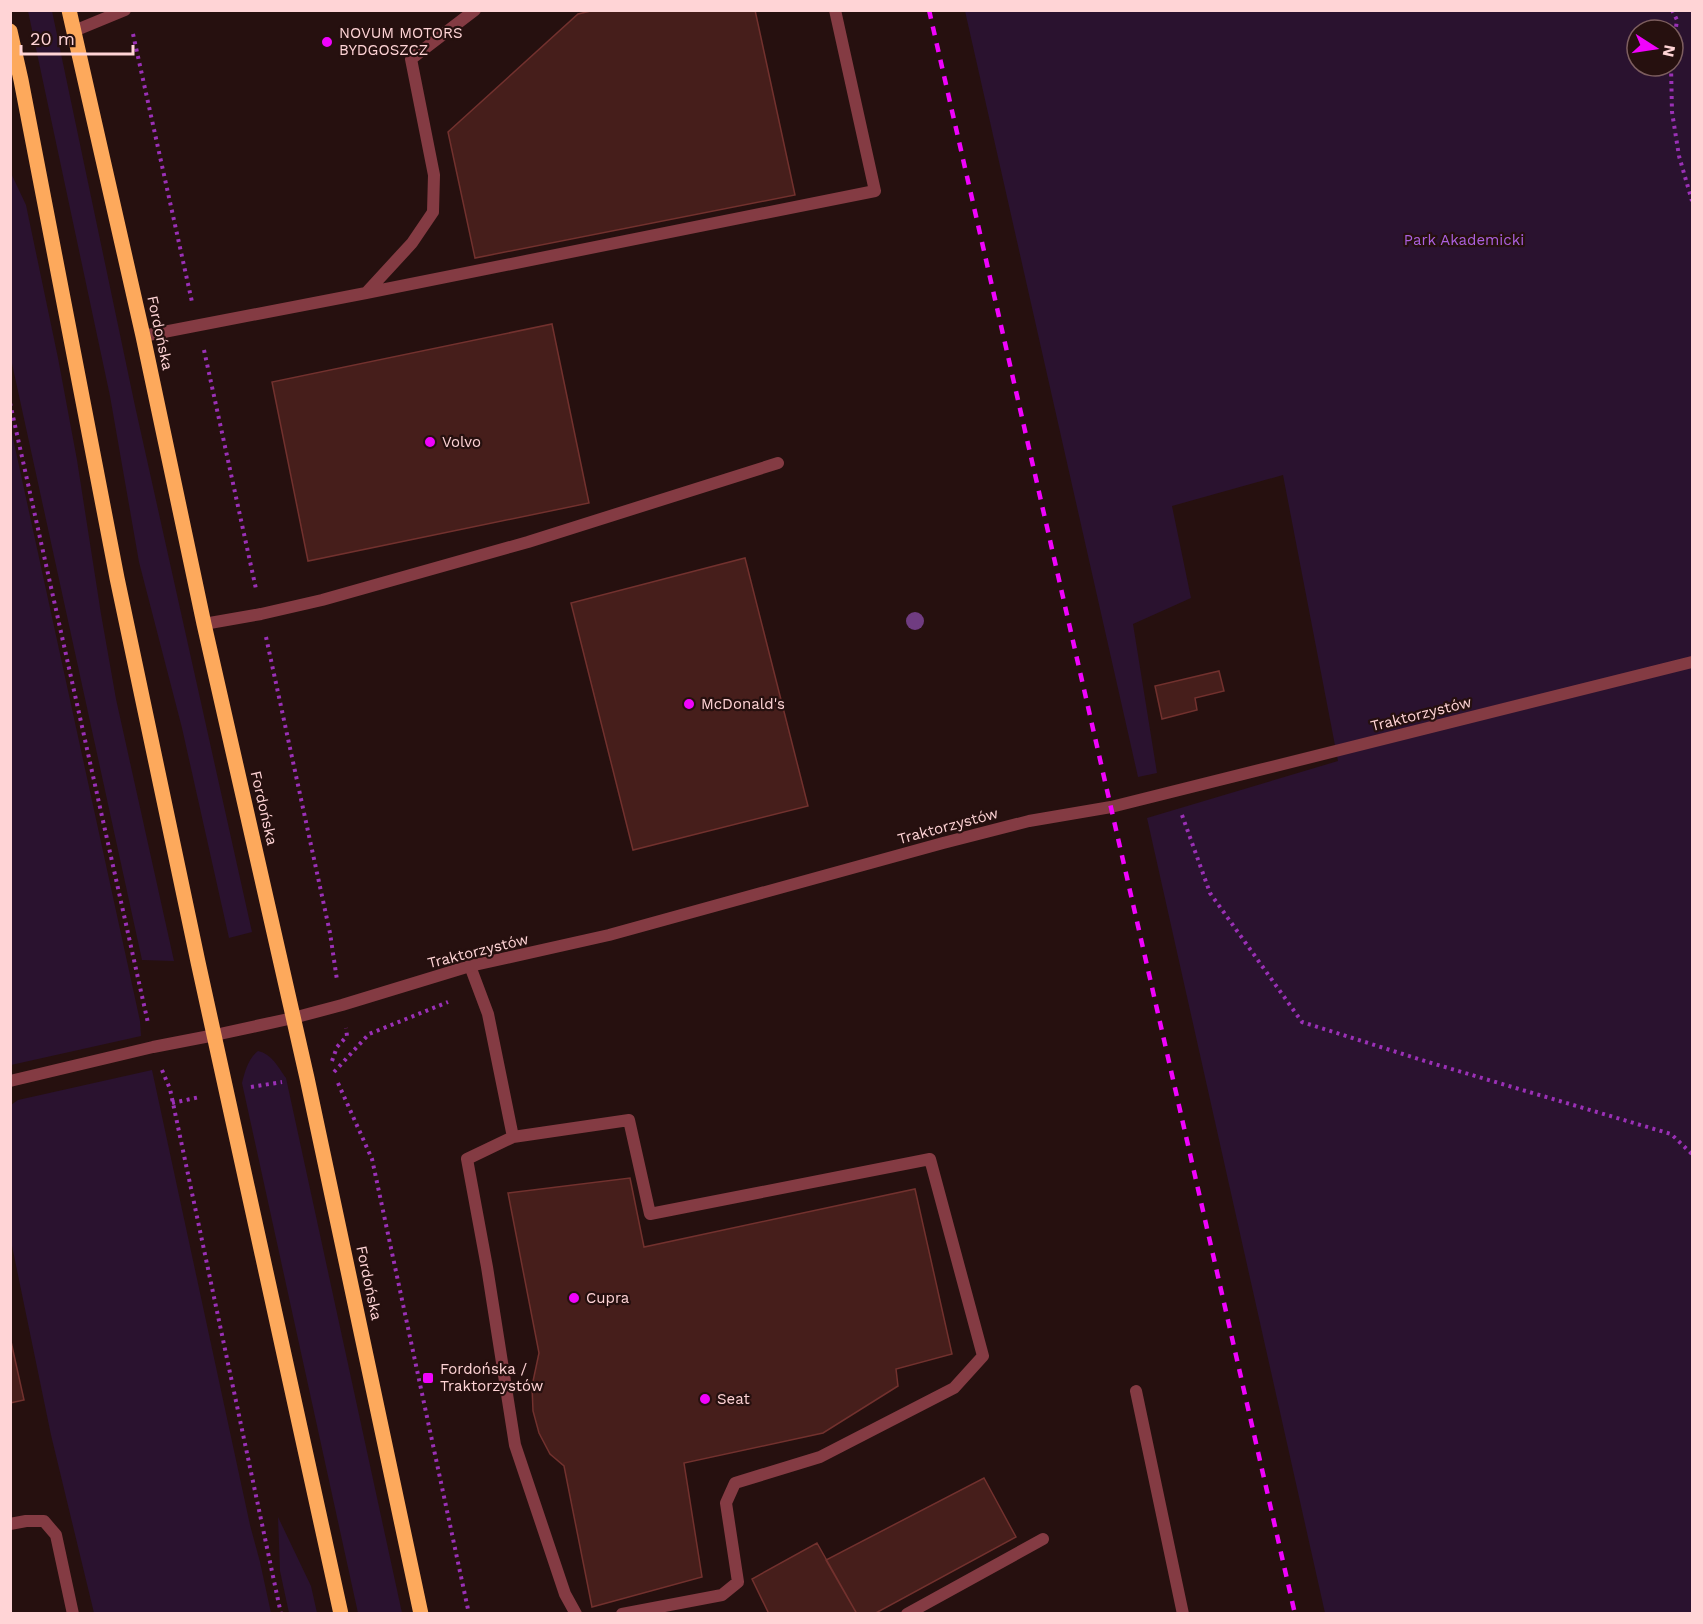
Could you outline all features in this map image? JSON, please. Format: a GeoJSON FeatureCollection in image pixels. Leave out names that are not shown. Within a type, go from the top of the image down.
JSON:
{"type":"FeatureCollection","features":[{"type":"Feature","properties":{"kind":"main road","name":"Fordońska"},"geometry":{"type":"LineString","coordinates":[[69,10],[293,1018],[421,1614]]}},
{"type":"Feature","properties":{"kind":"main road"},"geometry":{"type":"LineString","coordinates":[[10,31],[16,80],[117,578],[341,1614]]}},
{"type":"Feature","properties":{"kind":"street"},"geometry":{"type":"LineString","coordinates":[[74,31],[125,10]]}},
{"type":"Feature","properties":{"kind":"street"},"geometry":{"type":"LineString","coordinates":[[366,293],[412,243],[433,212],[434,175],[411,59],[475,10]]}},
{"type":"Feature","properties":{"kind":"street"},"geometry":{"type":"LineString","coordinates":[[143,336],[875,190],[835,10]]}},
{"type":"Feature","properties":{"kind":"street"},"geometry":{"type":"LineString","coordinates":[[204,624],[322,600],[528,542],[778,463]]}},
{"type":"Feature","properties":{"kind":"street","name":"Traktorzystów"},"geometry":{"type":"LineString","coordinates":[[10,1081],[153,1047],[293,1018],[470,966],[609,934],[1029,821],[1111,807],[1692,662]]}},
{"type":"Feature","properties":{"kind":"street"},"geometry":{"type":"LineString","coordinates":[[470,966],[488,1014],[513,1137]]}},
{"type":"Feature","properties":{"kind":"street"},"geometry":{"type":"LineString","coordinates":[[576,1614],[565,1594],[514,1445],[487,1267],[467,1159],[513,1137],[629,1120],[650,1214],[930,1160],[983,1356],[954,1388],[820,1458],[735,1483],[726,1503],[738,1582],[722,1595],[622,1614]]}},
{"type":"Feature","properties":{"kind":"street"},"geometry":{"type":"LineString","coordinates":[[1136,1391],[1183,1614]]}},
{"type":"Feature","properties":{"kind":"street"},"geometry":{"type":"LineString","coordinates":[[10,1524],[44,1521],[56,1535],[73,1614]]}},
{"type":"Feature","properties":{"kind":"street"},"geometry":{"type":"LineString","coordinates":[[907,1614],[1043,1539]]}},
{"type":"Feature","properties":{"kind":"path"},"geometry":{"type":"LineString","coordinates":[[133,34],[208,366],[330,933],[347,1036],[337,1047],[332,1059],[333,1072]]}},
{"type":"Feature","properties":{"kind":"path"},"geometry":{"type":"LineString","coordinates":[[1671,78],[1672,112],[1679,156],[1692,201]]}},
{"type":"Feature","properties":{"kind":"path"},"geometry":{"type":"LineString","coordinates":[[10,403],[153,1047],[170,1089],[281,1614]]}},
{"type":"Feature","properties":{"kind":"path"},"geometry":{"type":"LineString","coordinates":[[1180,808],[1210,893],[1302,1022],[1671,1134],[1692,1154]]}},
{"type":"Feature","properties":{"kind":"path"},"geometry":{"type":"LineString","coordinates":[[338,1083],[372,1159],[469,1614]]}},
{"type":"Feature","properties":{"kind":"green space"},"geometry":{"type":"Polygon","coordinates":[[[28,11],[52,11],[135,406],[252,932],[229,938],[182,728],[139,562],[110,396],[28,11]]]}},
{"type":"Feature","properties":{"kind":"green space","name":"Park Akademicki"},"geometry":{"type":"Polygon","coordinates":[[[965,11],[1692,11],[1692,1613],[1325,1613],[1147,818],[1338,761],[1283,475],[1172,506],[1191,598],[1133,624],[1157,773],[1138,777],[965,11]]]}},
{"type":"Feature","properties":{"kind":"green space"},"geometry":{"type":"Polygon","coordinates":[[[10,171],[26,205],[58,358],[116,699],[174,961],[142,960],[11,359],[10,171]]]}},
{"type":"Feature","properties":{"kind":"green space"},"geometry":{"type":"Polygon","coordinates":[[[11,429],[140,1021],[141,1036],[11,1065],[11,429]]]}},
{"type":"Feature","properties":{"kind":"green space"},"geometry":{"type":"Polygon","coordinates":[[[258,1051],[271,1058],[286,1078],[402,1613],[358,1613],[242,1083],[249,1061],[258,1051]]]}},
{"type":"Feature","properties":{"kind":"green space"},"geometry":{"type":"Polygon","coordinates":[[[152,1070],[271,1613],[94,1613],[51,1435],[11,1241],[11,1105],[18,1100],[152,1070]]]}},
{"type":"Feature","properties":{"kind":"green space"},"geometry":{"type":"Polygon","coordinates":[[[278,1517],[311,1586],[317,1613],[289,1613],[280,1571],[278,1517]]]}},
{"type":"Feature","properties":{"kind":"building"},"geometry":{"type":"Polygon","coordinates":[[[595,10],[755,10],[795,195],[475,258],[448,132],[578,14],[595,10]]]}},
{"type":"Feature","properties":{"kind":"building","name":"Volvo"},"geometry":{"type":"Polygon","coordinates":[[[552,324],[589,503],[308,561],[272,382],[552,324]]]}},
{"type":"Feature","properties":{"kind":"building","name":"McDonald's"},"geometry":{"type":"Polygon","coordinates":[[[745,558],[808,806],[633,850],[571,603],[745,558]]]}},
{"type":"Feature","properties":{"kind":"building"},"geometry":{"type":"Polygon","coordinates":[[[1219,671],[1224,691],[1195,698],[1197,710],[1162,719],[1155,686],[1219,671]]]}},
{"type":"Feature","properties":{"kind":"building","name":"Seat"},"geometry":{"type":"Polygon","coordinates":[[[630,1178],[644,1247],[915,1189],[952,1354],[896,1369],[898,1386],[823,1433],[684,1463],[702,1577],[592,1607],[564,1466],[550,1454],[539,1433],[533,1411],[532,1386],[539,1353],[508,1193],[630,1178]]]}},
{"type":"Feature","properties":{"kind":"building"},"geometry":{"type":"Polygon","coordinates":[[[10,1337],[24,1400],[10,1403],[10,1337]]]}},
{"type":"Feature","properties":{"kind":"building"},"geometry":{"type":"Polygon","coordinates":[[[984,1478],[1016,1537],[874,1614],[857,1614],[826,1560],[984,1478]]]}},
{"type":"Feature","properties":{"kind":"building"},"geometry":{"type":"Polygon","coordinates":[[[817,1543],[857,1614],[769,1614],[752,1579],[817,1543]]]}},
{"type":"Feature","properties":{"kind":"railway"},"geometry":{"type":"LineString","coordinates":[[929,10],[1295,1614]]}},
{"type":"Feature","properties":{"kind":"place","name":"NOVUM MOTORS BYDGOSZCZ"},"geometry":{"type":"Point","coordinates":[327,42]}},
{"type":"Feature","properties":{"kind":"place","name":"Volvo"},"geometry":{"type":"Point","coordinates":[430,442]}},
{"type":"Feature","properties":{"kind":"place","name":"McDonald's"},"geometry":{"type":"Point","coordinates":[689,704]}},
{"type":"Feature","properties":{"kind":"place","name":"Cupra"},"geometry":{"type":"Point","coordinates":[574,1298]}},
{"type":"Feature","properties":{"kind":"place","name":"Fordońska / Traktorzystów"},"geometry":{"type":"Point","coordinates":[428,1378]}},
{"type":"Feature","properties":{"kind":"place","name":"Seat"},"geometry":{"type":"Point","coordinates":[705,1399]}}]}
